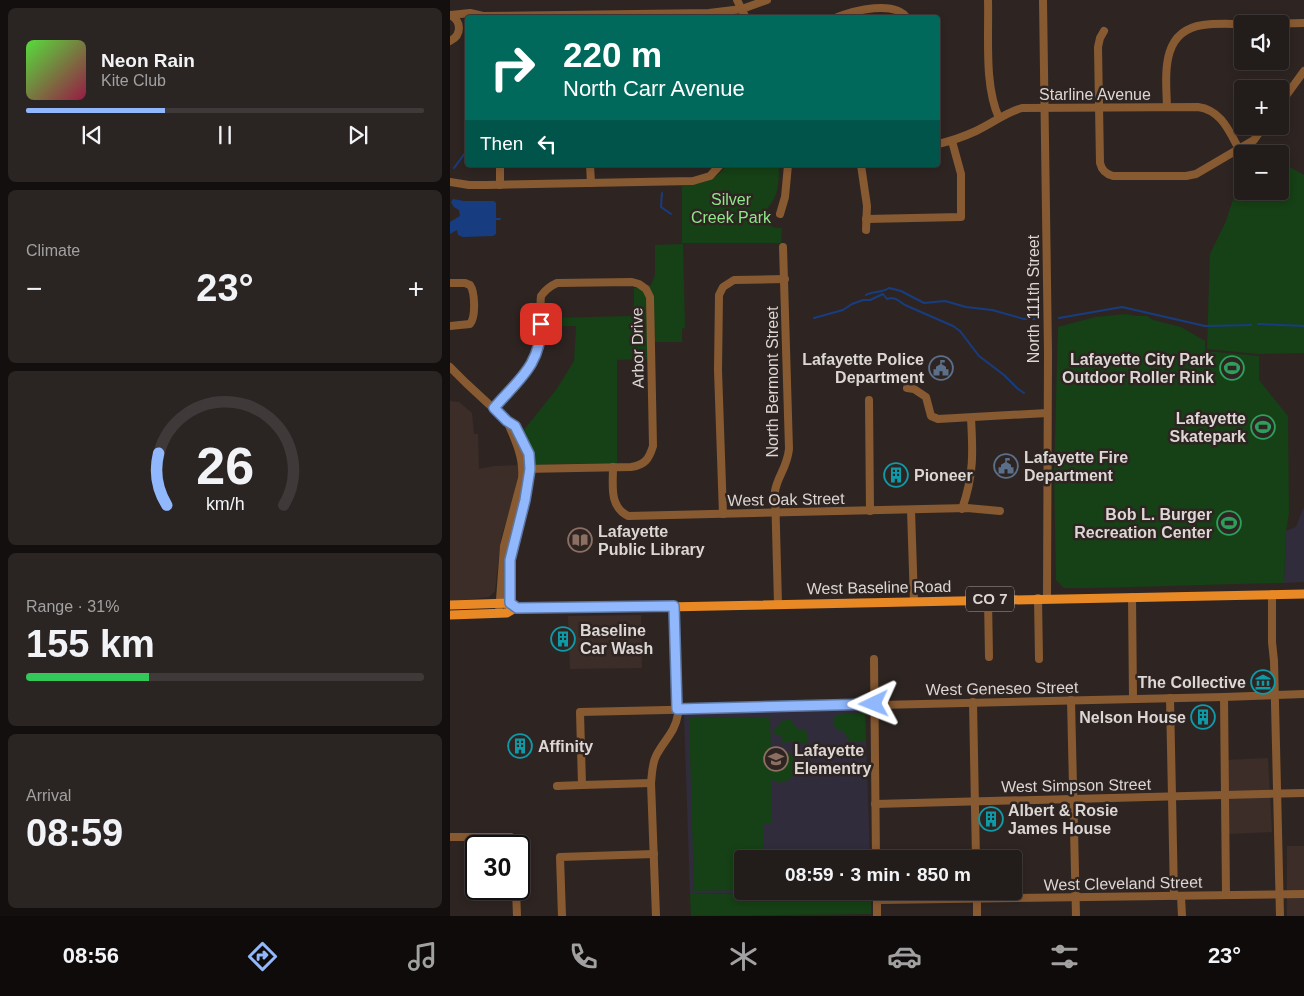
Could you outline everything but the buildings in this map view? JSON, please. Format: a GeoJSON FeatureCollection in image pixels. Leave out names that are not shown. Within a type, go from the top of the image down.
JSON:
{"type":"FeatureCollection","features":[{"type":"Feature","properties":{"kind":"main road","name":"West Baseline Road"},"geometry":{"type":"LineString","coordinates":[[450,605],[674,606],[1272,594]]}},
{"type":"Feature","properties":{"kind":"main road","name":"CO 7"},"geometry":{"type":"LineString","coordinates":[[1272,594],[1304,594]]}},
{"type":"Feature","properties":{"kind":"main road","name":"West Baseline Road"},"geometry":{"type":"LineString","coordinates":[[450,615],[503,613],[509,605]]}},
{"type":"Feature","properties":{"kind":"street"},"geometry":{"type":"LineString","coordinates":[[737,0],[745,15]]}},
{"type":"Feature","properties":{"kind":"street"},"geometry":{"type":"LineString","coordinates":[[627,15],[709,13],[742,9],[767,0]]}},
{"type":"Feature","properties":{"kind":"street"},"geometry":{"type":"LineString","coordinates":[[988,0],[989,86],[999,118]]}},
{"type":"Feature","properties":{"kind":"street","name":"North 111th Street"},"geometry":{"type":"LineString","coordinates":[[1040,659],[1047,413],[1043,0]]}},
{"type":"Feature","properties":{"kind":"street"},"geometry":{"type":"LineString","coordinates":[[843,15],[880,1],[898,7],[906,15]]}},
{"type":"Feature","properties":{"kind":"street"},"geometry":{"type":"LineString","coordinates":[[450,15],[474,15]]}},
{"type":"Feature","properties":{"kind":"street"},"geometry":{"type":"LineString","coordinates":[[450,15],[457,21],[459,29],[456,37],[450,41]]}},
{"type":"Feature","properties":{"kind":"street"},"geometry":{"type":"LineString","coordinates":[[1289,23],[1304,23]]}},
{"type":"Feature","properties":{"kind":"street"},"geometry":{"type":"LineString","coordinates":[[1167,108],[1166,63],[1173,44],[1183,34],[1202,25],[1234,24]]}},
{"type":"Feature","properties":{"kind":"street"},"geometry":{"type":"LineString","coordinates":[[459,29],[465,26]]}},
{"type":"Feature","properties":{"kind":"street"},"geometry":{"type":"LineString","coordinates":[[1104,31],[1098,47],[1100,163],[1102,169],[1107,174],[1113,176],[1186,176],[1196,174],[1234,152]]}},
{"type":"Feature","properties":{"kind":"street"},"geometry":{"type":"LineString","coordinates":[[1289,92],[1304,71]]}},
{"type":"Feature","properties":{"kind":"street","name":"Starline Avenue"},"geometry":{"type":"LineString","coordinates":[[940,144],[975,132],[1011,111],[1022,108],[1198,107],[1214,111],[1220,117],[1237,145]]}},
{"type":"Feature","properties":{"kind":"street"},"geometry":{"type":"LineString","coordinates":[[1246,145],[1254,140],[1258,135]]}},
{"type":"Feature","properties":{"kind":"street"},"geometry":{"type":"LineString","coordinates":[[866,219],[961,217],[961,174],[952,141]]}},
{"type":"Feature","properties":{"kind":"street"},"geometry":{"type":"LineString","coordinates":[[500,167],[500,185]]}},
{"type":"Feature","properties":{"kind":"street"},"geometry":{"type":"LineString","coordinates":[[590,167],[591,183]]}},
{"type":"Feature","properties":{"kind":"street"},"geometry":{"type":"LineString","coordinates":[[450,182],[469,185],[500,185],[693,181],[710,176],[718,167]]}},
{"type":"Feature","properties":{"kind":"street"},"geometry":{"type":"LineString","coordinates":[[780,214],[785,197],[788,167]]}},
{"type":"Feature","properties":{"kind":"street"},"geometry":{"type":"LineString","coordinates":[[861,167],[866,206],[866,230]]}},
{"type":"Feature","properties":{"kind":"street","name":"North Bermont Street"},"geometry":{"type":"LineString","coordinates":[[778,604],[775,512],[777,482],[787,462],[788,449],[784,247]]}},
{"type":"Feature","properties":{"kind":"street"},"geometry":{"type":"LineString","coordinates":[[723,514],[718,370],[718,295],[723,287],[734,280],[785,279]]}},
{"type":"Feature","properties":{"kind":"street"},"geometry":{"type":"LineString","coordinates":[[450,283],[465,282],[474,291],[474,318],[470,324],[450,326]]}},
{"type":"Feature","properties":{"kind":"street","name":"Arbor Drive"},"geometry":{"type":"LineString","coordinates":[[494,408],[530,368],[536,357],[541,342],[541,296],[545,290],[558,283],[632,282],[646,289],[650,297],[653,446],[650,457],[645,463],[638,466],[526,469]]}},
{"type":"Feature","properties":{"kind":"street"},"geometry":{"type":"LineString","coordinates":[[450,367],[507,421],[526,469],[504,546],[509,605],[503,613]]}},
{"type":"Feature","properties":{"kind":"street"},"geometry":{"type":"LineString","coordinates":[[907,388],[914,389],[926,397],[931,416],[938,419],[1047,413]]}},
{"type":"Feature","properties":{"kind":"street"},"geometry":{"type":"LineString","coordinates":[[869,400],[870,511]]}},
{"type":"Feature","properties":{"kind":"street"},"geometry":{"type":"LineString","coordinates":[[962,509],[969,489],[973,465],[971,418]]}},
{"type":"Feature","properties":{"kind":"street","name":"West Oak Street"},"geometry":{"type":"LineString","coordinates":[[613,467],[614,503],[620,512],[628,516],[962,509],[1000,511]]}},
{"type":"Feature","properties":{"kind":"street"},"geometry":{"type":"LineString","coordinates":[[911,510],[914,601]]}},
{"type":"Feature","properties":{"kind":"street"},"geometry":{"type":"LineString","coordinates":[[1272,594],[1280,916]]}},
{"type":"Feature","properties":{"kind":"street"},"geometry":{"type":"LineString","coordinates":[[1132,597],[1134,699]]}},
{"type":"Feature","properties":{"kind":"street"},"geometry":{"type":"LineString","coordinates":[[988,599],[990,657]]}},
{"type":"Feature","properties":{"kind":"street"},"geometry":{"type":"LineString","coordinates":[[656,916],[651,783],[656,756],[673,733],[676,724],[674,606]]}},
{"type":"Feature","properties":{"kind":"street"},"geometry":{"type":"LineString","coordinates":[[874,659],[876,850]]}},
{"type":"Feature","properties":{"kind":"street","name":"West Geneseo Street"},"geometry":{"type":"LineString","coordinates":[[582,785],[580,712],[874,704],[1224,698],[1304,694]]}},
{"type":"Feature","properties":{"kind":"street"},"geometry":{"type":"LineString","coordinates":[[1170,698],[1172,797],[1178,896],[1182,916]]}},
{"type":"Feature","properties":{"kind":"street"},"geometry":{"type":"LineString","coordinates":[[1224,698],[1226,895]]}},
{"type":"Feature","properties":{"kind":"street"},"geometry":{"type":"LineString","coordinates":[[1071,700],[1076,916]]}},
{"type":"Feature","properties":{"kind":"street"},"geometry":{"type":"LineString","coordinates":[[973,702],[976,850]]}},
{"type":"Feature","properties":{"kind":"street"},"geometry":{"type":"LineString","coordinates":[[557,786],[651,783]]}},
{"type":"Feature","properties":{"kind":"street","name":"West Simpson Street"},"geometry":{"type":"LineString","coordinates":[[875,804],[1304,793]]}},
{"type":"Feature","properties":{"kind":"street"},"geometry":{"type":"LineString","coordinates":[[450,837],[465,837]]}},
{"type":"Feature","properties":{"kind":"street"},"geometry":{"type":"LineString","coordinates":[[562,916],[560,857],[654,854]]}},
{"type":"Feature","properties":{"kind":"street","name":"West Cleveland Street"},"geometry":{"type":"LineString","coordinates":[[1022,896],[1304,894]]}},
{"type":"Feature","properties":{"kind":"street"},"geometry":{"type":"LineString","coordinates":[[516,900],[517,916]]}},
{"type":"Feature","properties":{"kind":"street"},"geometry":{"type":"LineString","coordinates":[[877,900],[877,916]]}},
{"type":"Feature","properties":{"kind":"street"},"geometry":{"type":"LineString","coordinates":[[977,900],[977,916]]}},
{"type":"Feature","properties":{"kind":"shaded area"},"geometry":{"type":"Polygon","coordinates":[[[450,401],[459,402],[472,413],[474,434],[478,434],[479,469],[494,466],[520,465],[514,495],[501,538],[495,591],[489,597],[456,601],[450,601],[450,401]]]}},
{"type":"Feature","properties":{"kind":"shaded area"},"geometry":{"type":"Polygon","coordinates":[[[1304,507],[1304,582],[1284,583],[1286,531],[1296,527],[1304,507]]]}},
{"type":"Feature","properties":{"kind":"shaded area"},"geometry":{"type":"Polygon","coordinates":[[[641,615],[642,668],[570,669],[568,616],[641,615]]]}},
{"type":"Feature","properties":{"kind":"shaded area","name":"Lafayette Elementry"},"geometry":{"type":"Polygon","coordinates":[[[864,709],[870,850],[734,850],[734,893],[690,894],[684,714],[864,709]]]}},
{"type":"Feature","properties":{"kind":"shaded area"},"geometry":{"type":"Polygon","coordinates":[[[1268,758],[1272,832],[1226,834],[1225,760],[1268,758]]]}},
{"type":"Feature","properties":{"kind":"shaded area"},"geometry":{"type":"Polygon","coordinates":[[[1287,846],[1304,846],[1304,916],[1287,916],[1287,846]]]}},
{"type":"Feature","properties":{"kind":"green space","name":"Silver Creek Park"},"geometry":{"type":"Polygon","coordinates":[[[725,167],[779,167],[777,191],[767,210],[766,218],[768,224],[775,228],[782,228],[781,243],[682,243],[682,186],[707,181],[725,167]]]}},
{"type":"Feature","properties":{"kind":"green space"},"geometry":{"type":"Polygon","coordinates":[[[1289,167],[1304,175],[1304,353],[1257,354],[1207,349],[1210,254],[1226,221],[1234,197],[1234,200],[1289,200],[1289,167]]]}},
{"type":"Feature","properties":{"kind":"green space"},"geometry":{"type":"Polygon","coordinates":[[[683,244],[685,327],[682,329],[682,342],[647,342],[647,359],[617,360],[617,463],[535,465],[523,431],[556,390],[574,361],[576,326],[551,326],[551,318],[631,316],[634,304],[634,288],[651,285],[655,275],[655,245],[683,244]]]}},
{"type":"Feature","properties":{"kind":"green space"},"geometry":{"type":"Polygon","coordinates":[[[1126,314],[1147,316],[1153,320],[1181,327],[1205,341],[1205,351],[1259,356],[1259,380],[1288,416],[1289,513],[1286,532],[1284,583],[1064,588],[1056,580],[1054,475],[1058,327],[1095,317],[1126,314]]]}},
{"type":"Feature","properties":{"kind":"green space"},"geometry":{"type":"Polygon","coordinates":[[[865,712],[866,741],[850,741],[842,731],[835,728],[833,720],[836,715],[865,712]]]}},
{"type":"Feature","properties":{"kind":"green space"},"geometry":{"type":"Polygon","coordinates":[[[770,717],[771,751],[780,749],[794,757],[793,775],[788,780],[778,783],[772,779],[771,757],[771,823],[763,823],[764,850],[734,850],[734,890],[694,891],[689,718],[770,717]]]}},
{"type":"Feature","properties":{"kind":"green space"},"geometry":{"type":"Polygon","coordinates":[[[791,720],[796,728],[806,730],[808,744],[791,741],[782,744],[781,742],[783,741],[780,734],[775,736],[774,730],[776,727],[779,726],[781,721],[791,720]]]}},
{"type":"Feature","properties":{"kind":"green space"},"geometry":{"type":"Polygon","coordinates":[[[734,893],[734,900],[871,900],[871,914],[691,916],[690,894],[734,893]]]}},
{"type":"Feature","properties":{"kind":"water"},"geometry":{"type":"Polygon","coordinates":[[[453,199],[494,201],[496,203],[496,234],[493,236],[463,237],[458,235],[457,230],[450,234],[450,222],[460,216],[459,210],[451,202],[453,199]]]}},
{"type":"Feature","properties":{"kind":"waterway"},"geometry":{"type":"LineString","coordinates":[[454,168],[465,153]]}},
{"type":"Feature","properties":{"kind":"waterway"},"geometry":{"type":"LineString","coordinates":[[662,193],[661,207],[671,214]]}},
{"type":"Feature","properties":{"kind":"waterway"},"geometry":{"type":"LineString","coordinates":[[495,219],[500,219]]}},
{"type":"Feature","properties":{"kind":"waterway"},"geometry":{"type":"LineString","coordinates":[[866,295],[889,288],[901,291],[924,303],[945,301],[966,307],[992,310],[1024,319],[1038,319]]}},
{"type":"Feature","properties":{"kind":"waterway"},"geometry":{"type":"LineString","coordinates":[[814,318],[843,310],[852,304],[863,300],[870,300],[883,294],[887,299],[896,299],[905,305],[953,326],[960,331],[979,356],[1024,393]]}},
{"type":"Feature","properties":{"kind":"waterway"},"geometry":{"type":"LineString","coordinates":[[1059,318],[1122,307],[1205,326],[1251,325]]}},
{"type":"Feature","properties":{"kind":"waterway"},"geometry":{"type":"LineString","coordinates":[[1258,324],[1304,326]]}},
{"type":"Feature","properties":{"kind":"place","name":"Lafayette Police Department"},"geometry":{"type":"Point","coordinates":[941,368]}},
{"type":"Feature","properties":{"kind":"place","name":"Lafayette City Park Outdoor Roller Rink"},"geometry":{"type":"Point","coordinates":[1232,368]}},
{"type":"Feature","properties":{"kind":"place","name":"Lafayette Skatepark"},"geometry":{"type":"Point","coordinates":[1263,427]}},
{"type":"Feature","properties":{"kind":"place","name":"Lafayette Fire Department"},"geometry":{"type":"Point","coordinates":[1006,466]}},
{"type":"Feature","properties":{"kind":"place","name":"Pioneer"},"geometry":{"type":"Point","coordinates":[896,475]}},
{"type":"Feature","properties":{"kind":"place","name":"Bob L. Burger Recreation Center"},"geometry":{"type":"Point","coordinates":[1229,523]}},
{"type":"Feature","properties":{"kind":"place","name":"Lafayette Public Library"},"geometry":{"type":"Point","coordinates":[580,540]}},
{"type":"Feature","properties":{"kind":"place","name":"Baseline Car Wash"},"geometry":{"type":"Point","coordinates":[563,639]}},
{"type":"Feature","properties":{"kind":"place","name":"The Collective"},"geometry":{"type":"Point","coordinates":[1263,682]}},
{"type":"Feature","properties":{"kind":"place","name":"Nelson House"},"geometry":{"type":"Point","coordinates":[1203,717]}},
{"type":"Feature","properties":{"kind":"place","name":"Affinity"},"geometry":{"type":"Point","coordinates":[520,746]}},
{"type":"Feature","properties":{"kind":"place","name":"Lafayette Elementry"},"geometry":{"type":"Point","coordinates":[776,759]}},
{"type":"Feature","properties":{"kind":"place","name":"Albert & Rosie James House"},"geometry":{"type":"Point","coordinates":[991,819]}},
{"type":"Feature","properties":{"kind":"route"},"geometry":{"type":"LineString","coordinates":[[541,324],[541,342],[530,368],[494,408],[515,426],[529,454],[529,480],[510,560],[510,603],[517,608],[674,606],[677,709],[874,704]]}}]}
